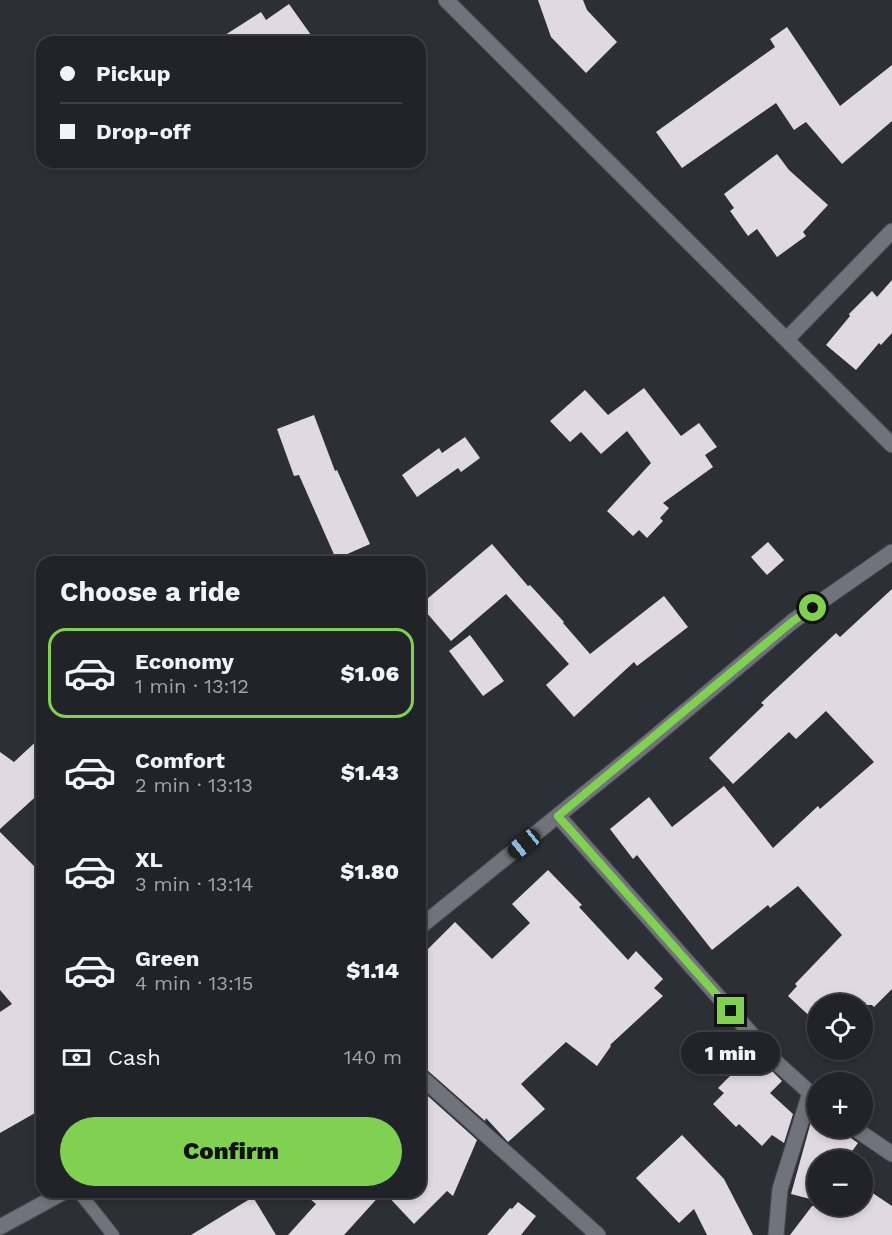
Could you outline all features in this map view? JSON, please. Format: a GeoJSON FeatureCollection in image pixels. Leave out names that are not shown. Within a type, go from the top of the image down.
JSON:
{"type":"FeatureCollection","features":[{"type":"Feature","properties":{"kind":"street"},"geometry":{"type":"LineString","coordinates":[[446,0],[892,445]]}},
{"type":"Feature","properties":{"kind":"street"},"geometry":{"type":"LineString","coordinates":[[787,339],[892,231]]}},
{"type":"Feature","properties":{"kind":"street"},"geometry":{"type":"LineString","coordinates":[[426,922],[793,621],[892,552]]}},
{"type":"Feature","properties":{"kind":"street"},"geometry":{"type":"LineString","coordinates":[[558,816],[778,1064],[807,1090]]}},
{"type":"Feature","properties":{"kind":"street"},"geometry":{"type":"LineString","coordinates":[[426,1081],[598,1235]]}},
{"type":"Feature","properties":{"kind":"street"},"geometry":{"type":"LineString","coordinates":[[776,1235],[780,1189],[807,1115]]}},
{"type":"Feature","properties":{"kind":"street"},"geometry":{"type":"LineString","coordinates":[[869,1138],[892,1154]]}},
{"type":"Feature","properties":{"kind":"street"},"geometry":{"type":"LineString","coordinates":[[0,1227],[53,1198]]}},
{"type":"Feature","properties":{"kind":"lane"},"geometry":{"type":"LineString","coordinates":[[84,1198],[113,1235]]}},
{"type":"Feature","properties":{"kind":"building"},"geometry":{"type":"Polygon","coordinates":[[[538,0],[583,0],[587,10],[617,42],[586,73],[551,37],[538,0]]]}},
{"type":"Feature","properties":{"kind":"building"},"geometry":{"type":"Polygon","coordinates":[[[289,4],[312,36],[223,36],[261,12],[266,20],[289,4]]]}},
{"type":"Feature","properties":{"kind":"building"},"geometry":{"type":"Polygon","coordinates":[[[787,27],[840,106],[892,65],[892,121],[842,164],[806,122],[794,130],[776,103],[682,168],[656,132],[775,47],[770,39],[787,27]]]}},
{"type":"Feature","properties":{"kind":"building"},"geometry":{"type":"Polygon","coordinates":[[[777,154],[789,170],[828,205],[803,232],[806,236],[777,257],[757,229],[748,236],[730,211],[734,208],[724,194],[777,154]]]}},
{"type":"Feature","properties":{"kind":"building"},"geometry":{"type":"Polygon","coordinates":[[[892,280],[892,333],[881,345],[879,343],[856,370],[826,345],[850,316],[849,314],[872,291],[877,297],[892,280]]]}},
{"type":"Feature","properties":{"kind":"building"},"geometry":{"type":"Polygon","coordinates":[[[644,388],[681,436],[699,423],[717,447],[705,455],[713,467],[663,503],[669,508],[660,518],[663,521],[647,538],[639,530],[633,536],[607,511],[651,463],[627,431],[601,454],[581,432],[570,442],[550,421],[585,390],[608,415],[644,388]]]}},
{"type":"Feature","properties":{"kind":"building"},"geometry":{"type":"Polygon","coordinates":[[[314,415],[335,471],[337,470],[370,544],[343,556],[335,556],[299,475],[294,476],[277,429],[314,415]]]}},
{"type":"Feature","properties":{"kind":"building"},"geometry":{"type":"Polygon","coordinates":[[[465,437],[480,458],[461,472],[458,468],[417,497],[402,475],[439,448],[442,453],[465,437]]]}},
{"type":"Feature","properties":{"kind":"building"},"geometry":{"type":"Polygon","coordinates":[[[768,542],[784,560],[767,575],[751,557],[768,542]]]}},
{"type":"Feature","properties":{"kind":"building"},"geometry":{"type":"Polygon","coordinates":[[[492,544],[528,586],[530,585],[564,622],[590,654],[664,596],[688,627],[637,666],[634,662],[574,717],[546,685],[569,664],[506,594],[451,641],[426,612],[426,600],[492,544]]]}},
{"type":"Feature","properties":{"kind":"building"},"geometry":{"type":"Polygon","coordinates":[[[892,589],[892,989],[874,1007],[873,994],[807,994],[807,1014],[788,996],[797,986],[795,984],[842,935],[798,886],[770,908],[768,905],[712,950],[637,855],[633,859],[610,829],[649,797],[672,827],[724,786],[773,848],[818,806],[820,809],[874,762],[826,711],[796,739],[789,732],[733,784],[709,758],[764,705],[761,703],[836,633],[840,637],[892,589]]]}},
{"type":"Feature","properties":{"kind":"building"},"geometry":{"type":"Polygon","coordinates":[[[470,635],[504,681],[483,696],[449,651],[470,635]]]}},
{"type":"Feature","properties":{"kind":"building"},"geometry":{"type":"Polygon","coordinates":[[[36,742],[36,796],[0,829],[0,752],[14,762],[36,742]]]}},
{"type":"Feature","properties":{"kind":"building"},"geometry":{"type":"Polygon","coordinates":[[[0,832],[36,868],[36,1112],[0,1133],[0,1012],[12,1004],[0,990],[0,832]]]}},
{"type":"Feature","properties":{"kind":"building"},"geometry":{"type":"Polygon","coordinates":[[[548,870],[582,905],[579,907],[628,960],[636,951],[663,979],[654,988],[663,996],[610,1045],[597,1066],[566,1042],[521,1084],[545,1109],[508,1142],[486,1118],[485,1121],[426,1069],[426,951],[455,922],[492,959],[530,923],[512,904],[548,870]]]}},
{"type":"Feature","properties":{"kind":"building"},"geometry":{"type":"Polygon","coordinates":[[[759,1058],[782,1081],[770,1093],[793,1114],[784,1143],[772,1135],[762,1146],[739,1124],[736,1127],[713,1104],[724,1093],[718,1088],[742,1064],[748,1069],[759,1058]]]}},
{"type":"Feature","properties":{"kind":"building"},"geometry":{"type":"Polygon","coordinates":[[[426,1094],[477,1140],[453,1196],[447,1191],[414,1224],[390,1198],[426,1198],[426,1094]]]}},
{"type":"Feature","properties":{"kind":"building"},"geometry":{"type":"Polygon","coordinates":[[[682,1135],[724,1179],[753,1235],[707,1235],[694,1209],[679,1223],[636,1178],[682,1135]]]}},
{"type":"Feature","properties":{"kind":"building"},"geometry":{"type":"Polygon","coordinates":[[[807,1136],[807,1138],[851,1138],[858,1143],[853,1150],[807,1150],[807,1198],[791,1194],[807,1136]]]}},
{"type":"Feature","properties":{"kind":"building"},"geometry":{"type":"Polygon","coordinates":[[[873,1193],[892,1206],[892,1235],[790,1235],[807,1213],[807,1216],[873,1216],[873,1193]]]}},
{"type":"Feature","properties":{"kind":"building"},"geometry":{"type":"Polygon","coordinates":[[[254,1198],[276,1235],[191,1235],[254,1198]]]}},
{"type":"Feature","properties":{"kind":"building"},"geometry":{"type":"Polygon","coordinates":[[[309,1198],[378,1198],[344,1235],[288,1235],[316,1204],[309,1198]]]}},
{"type":"Feature","properties":{"kind":"building"},"geometry":{"type":"Polygon","coordinates":[[[518,1202],[536,1216],[521,1235],[487,1235],[510,1208],[512,1209],[518,1202]]]}},
{"type":"Feature","properties":{"kind":"route"},"geometry":{"type":"LineString","coordinates":[[731,1011],[558,816],[793,621],[813,608]]}}]}
